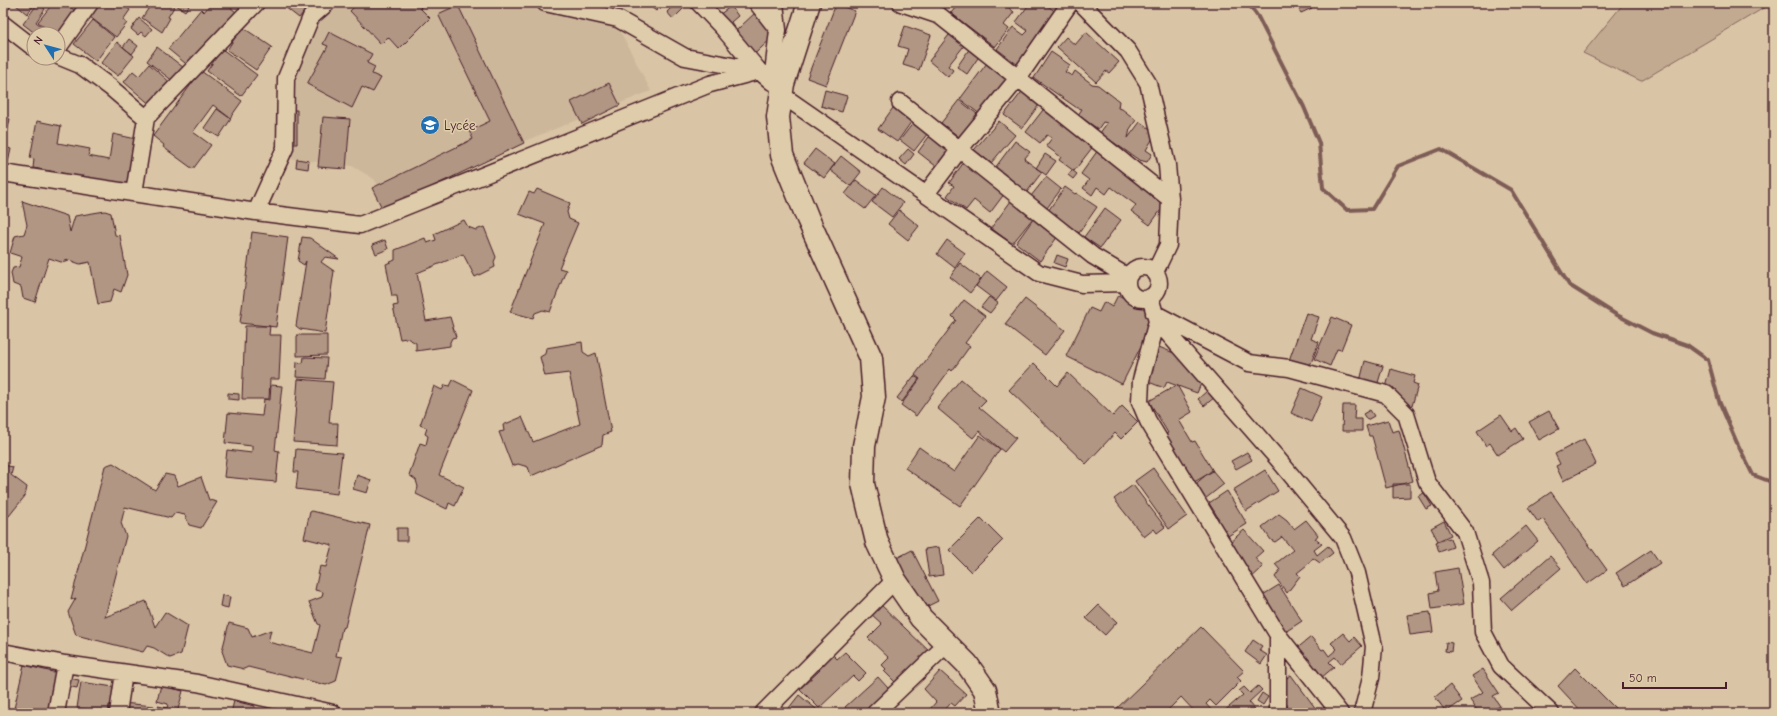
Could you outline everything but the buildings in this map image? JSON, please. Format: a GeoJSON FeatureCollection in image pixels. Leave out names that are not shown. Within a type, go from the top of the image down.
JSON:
{"type":"FeatureCollection","features":[{"type":"Feature","properties":{"kind":"street"},"geometry":{"type":"LineString","coordinates":[[66,37],[90,3]]}},
{"type":"Feature","properties":{"kind":"street"},"geometry":{"type":"LineString","coordinates":[[134,193],[146,118],[256,3]]}},
{"type":"Feature","properties":{"kind":"street"},"geometry":{"type":"LineString","coordinates":[[256,212],[285,148],[286,78],[311,17],[327,3]]}},
{"type":"Feature","properties":{"kind":"street"},"geometry":{"type":"LineString","coordinates":[[545,3],[578,6],[618,19],[685,57],[759,71]]}},
{"type":"Feature","properties":{"kind":"street"},"geometry":{"type":"LineString","coordinates":[[699,3],[724,28],[759,71],[779,87],[926,194],[1039,273],[1082,284],[1127,280],[1135,269],[1140,267],[1150,269],[1157,276],[1158,286],[1154,294],[1150,297],[1140,298],[1135,296],[1130,292],[1127,280],[1093,256],[900,102]]}},
{"type":"Feature","properties":{"kind":"street"},"geometry":{"type":"LineString","coordinates":[[757,3],[778,30]]}},
{"type":"Feature","properties":{"kind":"street"},"geometry":{"type":"LineString","coordinates":[[775,3],[778,30],[778,117],[782,155],[808,219],[871,358],[874,397],[864,446],[863,484],[877,542],[894,580],[921,618],[967,664],[985,690],[990,713]]}},
{"type":"Feature","properties":{"kind":"street"},"geometry":{"type":"LineString","coordinates":[[779,87],[809,3]]}},
{"type":"Feature","properties":{"kind":"street"},"geometry":{"type":"LineString","coordinates":[[901,3],[940,16],[1170,199]]}},
{"type":"Feature","properties":{"kind":"street"},"geometry":{"type":"LineString","coordinates":[[926,194],[960,149],[1018,78],[1070,3]]}},
{"type":"Feature","properties":{"kind":"street"},"geometry":{"type":"LineString","coordinates":[[1081,3],[1128,51],[1148,83],[1167,165],[1170,199],[1168,245],[1154,272]]}},
{"type":"Feature","properties":{"kind":"street"},"geometry":{"type":"LineString","coordinates":[[3,24],[26,42]]}},
{"type":"Feature","properties":{"kind":"street"},"geometry":{"type":"LineString","coordinates":[[66,59],[80,65],[110,87],[146,118]]}},
{"type":"Feature","properties":{"kind":"street"},"geometry":{"type":"LineString","coordinates":[[3,173],[256,212],[360,225],[710,84],[759,71]]}},
{"type":"Feature","properties":{"kind":"street"},"geometry":{"type":"LineString","coordinates":[[1150,297],[1156,317],[1277,458],[1343,538],[1357,573],[1374,646],[1371,678],[1362,713]]}},
{"type":"Feature","properties":{"kind":"street"},"geometry":{"type":"LineString","coordinates":[[1156,317],[1140,380],[1140,402],[1148,421],[1278,634],[1340,713]]}},
{"type":"Feature","properties":{"kind":"street"},"geometry":{"type":"LineString","coordinates":[[1156,317],[1249,363],[1289,368],[1386,394],[1406,414],[1427,482],[1465,532],[1481,583],[1483,632],[1501,666],[1551,713]]}},
{"type":"Feature","properties":{"kind":"street"},"geometry":{"type":"LineString","coordinates":[[763,713],[894,580]]}},
{"type":"Feature","properties":{"kind":"street"},"geometry":{"type":"LineString","coordinates":[[1278,634],[1278,713]]}},
{"type":"Feature","properties":{"kind":"street"},"geometry":{"type":"LineString","coordinates":[[875,713],[947,644]]}},
{"type":"Feature","properties":{"kind":"street"},"geometry":{"type":"LineString","coordinates":[[3,652],[65,664],[197,683],[334,713]]}},
{"type":"Feature","properties":{"kind":"street"},"geometry":{"type":"LineString","coordinates":[[56,713],[65,664]]}},
{"type":"Feature","properties":{"kind":"street"},"geometry":{"type":"LineString","coordinates":[[118,713],[124,673]]}},
{"type":"Feature","properties":{"kind":"shaded area","name":"Lycée"},"geometry":{"type":"Polygon","coordinates":[[[333,3],[520,3],[618,27],[651,91],[385,196],[374,179],[352,166],[292,159],[297,72],[314,20],[333,3]]]}},
{"type":"Feature","properties":{"kind":"shaded area"},"geometry":{"type":"Polygon","coordinates":[[[1624,3],[1772,3],[1641,81],[1583,53],[1624,3]]]}},
{"type":"Feature","properties":{"kind":"waterway"},"geometry":{"type":"LineString","coordinates":[[1248,3],[1258,17],[1304,107],[1319,143],[1323,188],[1347,210],[1372,209],[1398,166],[1441,149],[1511,190],[1569,285],[1615,314],[1652,333],[1687,345],[1708,360],[1719,401],[1753,475],[1774,483]]}},
{"type":"Feature","properties":{"kind":"place","name":"Lycée"},"geometry":{"type":"Point","coordinates":[430,125]}}]}
